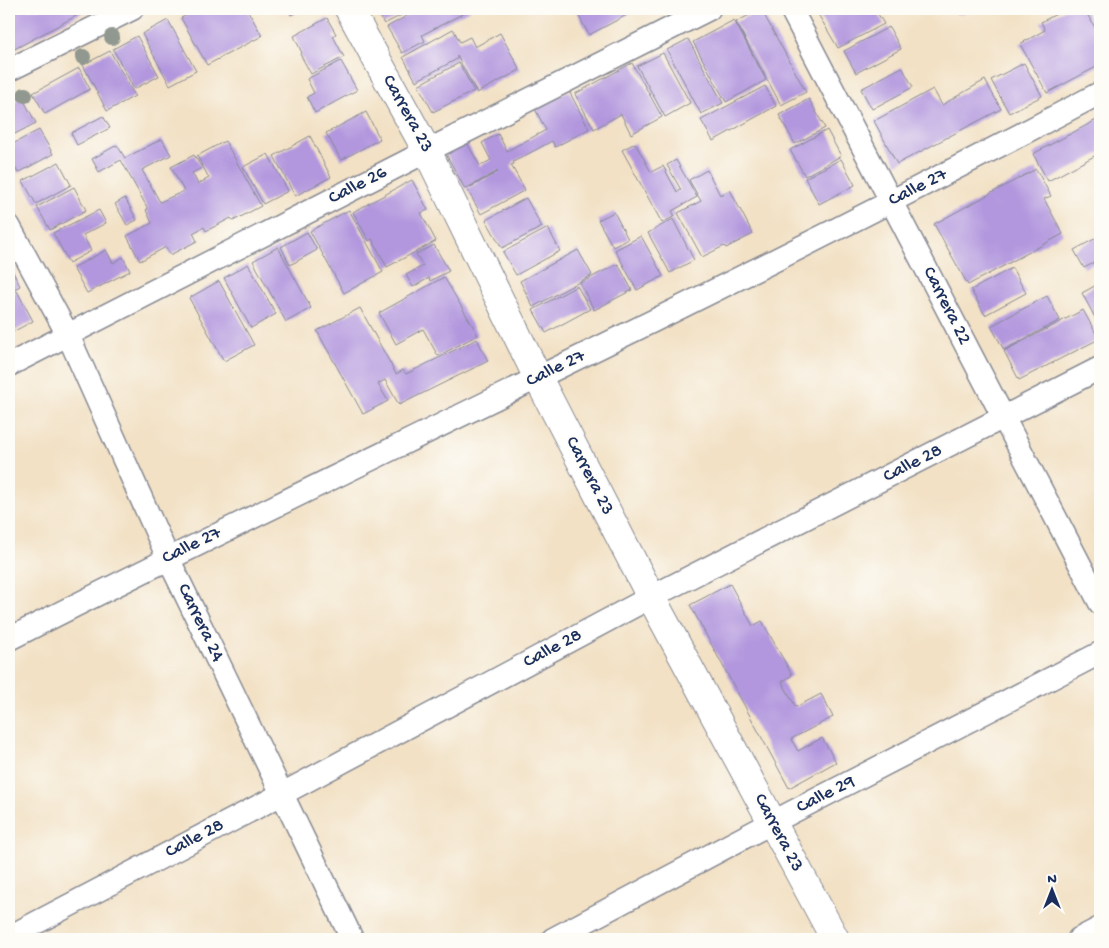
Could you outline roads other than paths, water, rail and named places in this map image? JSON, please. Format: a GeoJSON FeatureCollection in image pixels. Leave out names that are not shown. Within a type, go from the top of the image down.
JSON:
{"type":"FeatureCollection","features":[{"type":"Feature","properties":{"kind":"street"},"geometry":{"type":"LineString","coordinates":[[9,70],[132,9]]}},
{"type":"Feature","properties":{"kind":"street","name":"Carrera 23"},"geometry":{"type":"LineString","coordinates":[[349,9],[428,151],[538,378],[651,597],[835,939]]}},
{"type":"Feature","properties":{"kind":"street","name":"Calle 26"},"geometry":{"type":"LineString","coordinates":[[9,366],[709,9]]}},
{"type":"Feature","properties":{"kind":"street","name":"Carrera 22"},"geometry":{"type":"LineString","coordinates":[[791,9],[1100,603]]}},
{"type":"Feature","properties":{"kind":"street","name":"Calle 27"},"geometry":{"type":"LineString","coordinates":[[9,639],[168,558],[538,378],[892,202],[1100,93]]}},
{"type":"Feature","properties":{"kind":"street","name":"Carrera 24"},"geometry":{"type":"LineString","coordinates":[[9,226],[68,335],[168,558],[352,939]]}},
{"type":"Feature","properties":{"kind":"street","name":"Calle 28"},"geometry":{"type":"LineString","coordinates":[[9,937],[651,597],[1100,368]]}},
{"type":"Feature","properties":{"kind":"street","name":"Calle 29"},"geometry":{"type":"LineString","coordinates":[[553,939],[773,822],[1100,653]]}},
{"type":"Feature","properties":{"kind":"street"},"geometry":{"type":"LineString","coordinates":[[1079,939],[1100,928]]}}]}
